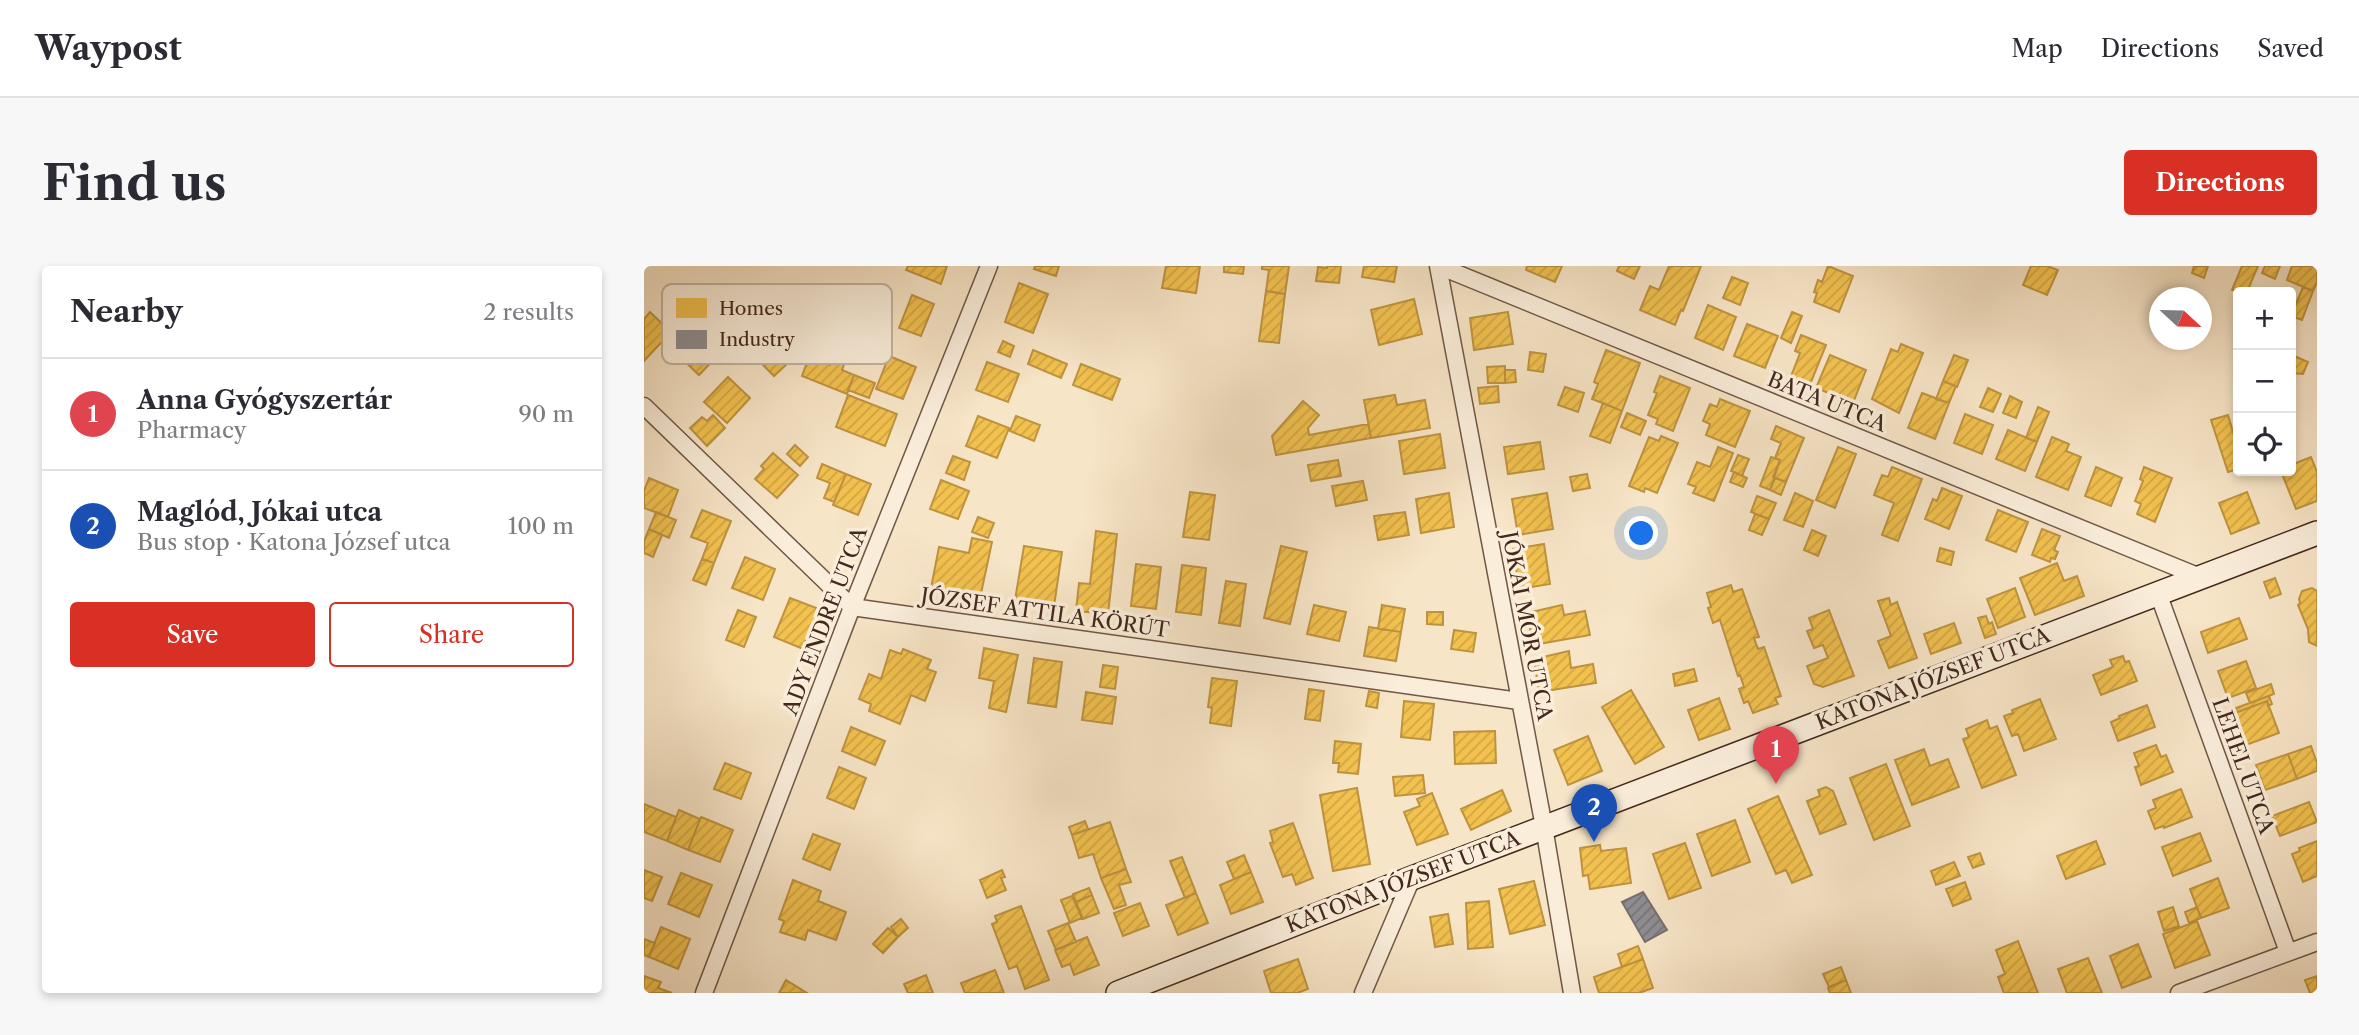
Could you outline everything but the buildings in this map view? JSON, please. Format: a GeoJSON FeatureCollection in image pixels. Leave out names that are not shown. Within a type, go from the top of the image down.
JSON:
{"type":"FeatureCollection","features":[{"type":"Feature","properties":{"kind":"main road","name":"KATONA JÓZSEF UTCA"},"geometry":{"type":"LineString","coordinates":[[1118,993],[1544,827],[2317,533]]}},
{"type":"Feature","properties":{"kind":"street","name":"ADY ENDRE UTCA"},"geometry":{"type":"LineString","coordinates":[[704,993],[852,607],[989,266]]}},
{"type":"Feature","properties":{"kind":"street","name":"BATA UTCA"},"geometry":{"type":"LineString","coordinates":[[1438,266],[2200,577]]}},
{"type":"Feature","properties":{"kind":"street","name":"JÓKAI MÓR UTCA"},"geometry":{"type":"LineString","coordinates":[[1438,266],[1544,827],[1572,993]]}},
{"type":"Feature","properties":{"kind":"street"},"geometry":{"type":"LineString","coordinates":[[644,405],[852,607]]}},
{"type":"Feature","properties":{"kind":"street","name":"LEHEL UTCA"},"geometry":{"type":"LineString","coordinates":[[2158,593],[2288,952]]}},
{"type":"Feature","properties":{"kind":"street","name":"JÓZSEF ATTILA KÖRÚT"},"geometry":{"type":"LineString","coordinates":[[852,607],[1519,701]]}},
{"type":"Feature","properties":{"kind":"street"},"geometry":{"type":"LineString","coordinates":[[1363,993],[1412,878]]}},
{"type":"Feature","properties":{"kind":"street"},"geometry":{"type":"LineString","coordinates":[[2179,993],[2317,942]]}},
{"type":"Feature","properties":{"kind":"place","name":"Anna Gyógyszertár"},"geometry":{"type":"Point","coordinates":[1776,784]}},
{"type":"Feature","properties":{"kind":"place","name":"Maglód, Jókai utca"},"geometry":{"type":"Point","coordinates":[1594,842]}}]}
